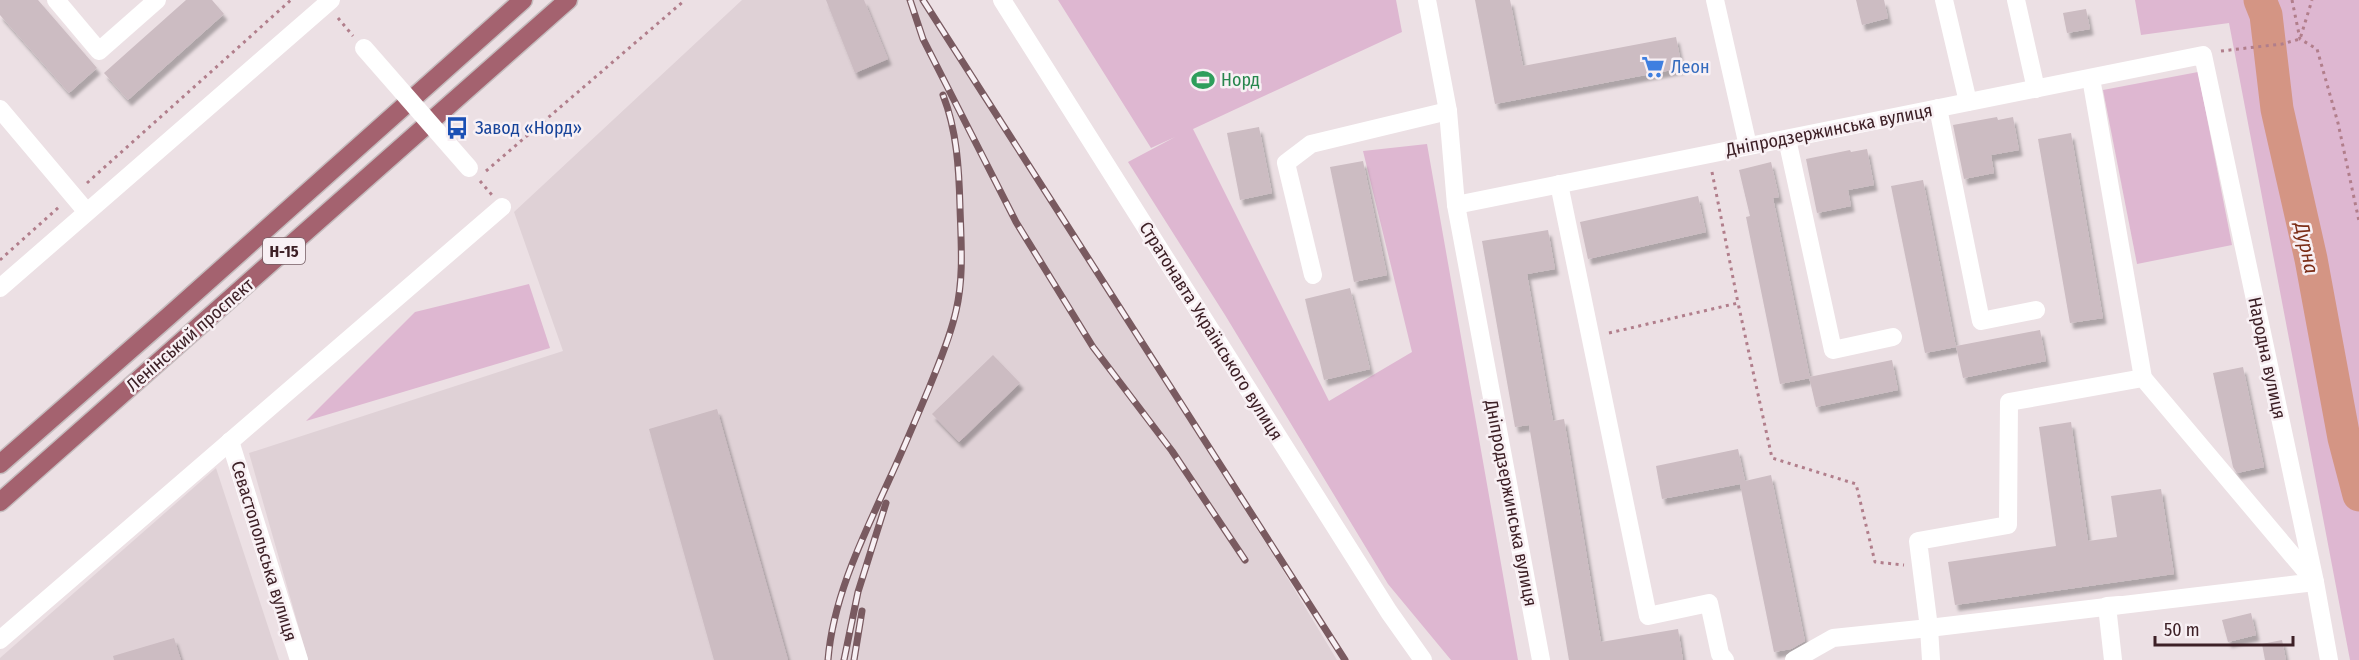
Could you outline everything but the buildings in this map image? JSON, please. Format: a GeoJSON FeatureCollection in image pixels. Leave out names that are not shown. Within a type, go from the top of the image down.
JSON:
{"type":"FeatureCollection","features":[{"type":"Feature","properties":{"kind":"main road","name":"Ленінський проспект"},"geometry":{"type":"LineString","coordinates":[[0,464],[523,0]]}},
{"type":"Feature","properties":{"kind":"main road","name":"Ленінський проспект"},"geometry":{"type":"LineString","coordinates":[[0,502],[568,0]]}},
{"type":"Feature","properties":{"kind":"street"},"geometry":{"type":"LineString","coordinates":[[56,0],[99,51],[157,0]]}},
{"type":"Feature","properties":{"kind":"street","name":"Стратонавта Українського вулиця"},"geometry":{"type":"LineString","coordinates":[[1002,0],[1389,612],[1423,660]]}},
{"type":"Feature","properties":{"kind":"street","name":"Дніпродзержинська вулиця"},"geometry":{"type":"LineString","coordinates":[[1427,0],[1448,111],[1456,205],[1541,660]]}},
{"type":"Feature","properties":{"kind":"street"},"geometry":{"type":"LineString","coordinates":[[1716,0],[1748,146]]}},
{"type":"Feature","properties":{"kind":"street"},"geometry":{"type":"LineString","coordinates":[[1944,0],[1968,102]]}},
{"type":"Feature","properties":{"kind":"street"},"geometry":{"type":"LineString","coordinates":[[2016,0],[2036,89]]}},
{"type":"Feature","properties":{"kind":"street"},"geometry":{"type":"LineString","coordinates":[[0,288],[328,2]]}},
{"type":"Feature","properties":{"kind":"street"},"geometry":{"type":"LineString","coordinates":[[364,48],[469,168]]}},
{"type":"Feature","properties":{"kind":"street","name":"Дніпродзержинська вулиця"},"geometry":{"type":"LineString","coordinates":[[1456,205],[2203,56]]}},
{"type":"Feature","properties":{"kind":"street","name":"Народна вулиця"},"geometry":{"type":"LineString","coordinates":[[2203,56],[2315,582],[2329,660]]}},
{"type":"Feature","properties":{"kind":"street"},"geometry":{"type":"LineString","coordinates":[[2091,78],[2144,378],[2315,582]]}},
{"type":"Feature","properties":{"kind":"street"},"geometry":{"type":"LineString","coordinates":[[1938,108],[1981,321],[2036,310]]}},
{"type":"Feature","properties":{"kind":"street"},"geometry":{"type":"LineString","coordinates":[[0,109],[86,211]]}},
{"type":"Feature","properties":{"kind":"street"},"geometry":{"type":"LineString","coordinates":[[1312,275],[1286,163],[1311,144],[1448,111]]}},
{"type":"Feature","properties":{"kind":"street"},"geometry":{"type":"LineString","coordinates":[[0,132],[20,132]]}},
{"type":"Feature","properties":{"kind":"street"},"geometry":{"type":"LineString","coordinates":[[1787,139],[1833,350],[1893,337]]}},
{"type":"Feature","properties":{"kind":"street"},"geometry":{"type":"LineString","coordinates":[[1559,184],[1648,616],[1709,603],[1720,654],[1725,660]]}},
{"type":"Feature","properties":{"kind":"street"},"geometry":{"type":"LineString","coordinates":[[0,640],[502,207]]}},
{"type":"Feature","properties":{"kind":"street"},"geometry":{"type":"LineString","coordinates":[[1930,660],[1929,628],[1918,542],[2008,525],[2009,402],[2144,378]]}},
{"type":"Feature","properties":{"kind":"street","name":"Севастопольська вулиця"},"geometry":{"type":"LineString","coordinates":[[230,441],[299,660]]}},
{"type":"Feature","properties":{"kind":"street"},"geometry":{"type":"LineString","coordinates":[[1794,660],[1833,638],[2315,582]]}},
{"type":"Feature","properties":{"kind":"street"},"geometry":{"type":"LineString","coordinates":[[2107,606],[2113,660]]}},
{"type":"Feature","properties":{"kind":"path"},"geometry":{"type":"LineString","coordinates":[[0,260],[291,0]]}},
{"type":"Feature","properties":{"kind":"path"},"geometry":{"type":"LineString","coordinates":[[502,207],[478,178],[685,0]]}},
{"type":"Feature","properties":{"kind":"path"},"geometry":{"type":"LineString","coordinates":[[2292,0],[2300,39]]}},
{"type":"Feature","properties":{"kind":"path"},"geometry":{"type":"LineString","coordinates":[[2300,39],[2312,0]]}},
{"type":"Feature","properties":{"kind":"path"},"geometry":{"type":"LineString","coordinates":[[328,2],[364,48]]}},
{"type":"Feature","properties":{"kind":"path"},"geometry":{"type":"LineString","coordinates":[[2203,56],[2224,50],[2282,44],[2300,39],[2317,48],[2338,123],[2359,221]]}},
{"type":"Feature","properties":{"kind":"path"},"geometry":{"type":"LineString","coordinates":[[1709,154],[1738,303],[1772,458],[1856,484],[1875,562],[1921,566]]}},
{"type":"Feature","properties":{"kind":"path"},"geometry":{"type":"LineString","coordinates":[[1589,337],[1738,303]]}},
{"type":"Feature","properties":{"kind":"shaded area","name":"Завод «Норд»"},"geometry":{"type":"Polygon","coordinates":[[[742,0],[921,0],[1279,564],[1337,660],[308,660],[249,453],[563,351],[514,212],[742,0]]]}},
{"type":"Feature","properties":{"kind":"shaded area"},"geometry":{"type":"Polygon","coordinates":[[[1058,0],[1396,0],[1402,32],[1193,129],[1329,401],[1412,352],[1363,151],[1427,144],[1518,660],[1451,660],[1388,584],[1225,315],[1128,162],[1175,137],[1151,148],[1058,0]]]}},
{"type":"Feature","properties":{"kind":"shaded area"},"geometry":{"type":"Polygon","coordinates":[[[2135,0],[2359,0],[2359,660],[2350,660],[2229,23],[2141,35],[2135,0]]]}},
{"type":"Feature","properties":{"kind":"shaded area"},"geometry":{"type":"Polygon","coordinates":[[[2198,72],[2232,245],[2137,264],[2103,90],[2198,72]]]}},
{"type":"Feature","properties":{"kind":"shaded area"},"geometry":{"type":"Polygon","coordinates":[[[529,284],[550,348],[306,421],[415,312],[529,284]]]}},
{"type":"Feature","properties":{"kind":"shaded area"},"geometry":{"type":"Polygon","coordinates":[[[216,468],[279,660],[0,660],[0,658],[216,468]]]}},
{"type":"Feature","properties":{"kind":"waterway","name":"Дурна"},"geometry":{"type":"LineString","coordinates":[[2260,0],[2266,15],[2277,109],[2311,259],[2344,438],[2359,495]]}},
{"type":"Feature","properties":{"kind":"railway"},"geometry":{"type":"LineString","coordinates":[[910,0],[923,39],[1016,222],[1093,347],[1172,451],[1245,560]]}},
{"type":"Feature","properties":{"kind":"railway"},"geometry":{"type":"LineString","coordinates":[[923,0],[1345,660]]}},
{"type":"Feature","properties":{"kind":"railway"},"geometry":{"type":"LineString","coordinates":[[828,660],[836,613],[851,568],[929,388],[956,311],[961,259],[959,179],[954,136],[943,95]]}},
{"type":"Feature","properties":{"kind":"railway"},"geometry":{"type":"LineString","coordinates":[[844,660],[858,592],[886,503]]}},
{"type":"Feature","properties":{"kind":"railway"},"geometry":{"type":"LineString","coordinates":[[854,660],[862,611]]}},
{"type":"Feature","properties":{"kind":"place","name":"Леон"},"geometry":{"type":"Point","coordinates":[1653,67]}},
{"type":"Feature","properties":{"kind":"place","name":"Норд"},"geometry":{"type":"Point","coordinates":[1203,80]}},
{"type":"Feature","properties":{"kind":"place","name":"Завод «Норд»"},"geometry":{"type":"Point","coordinates":[457,128]}}]}
